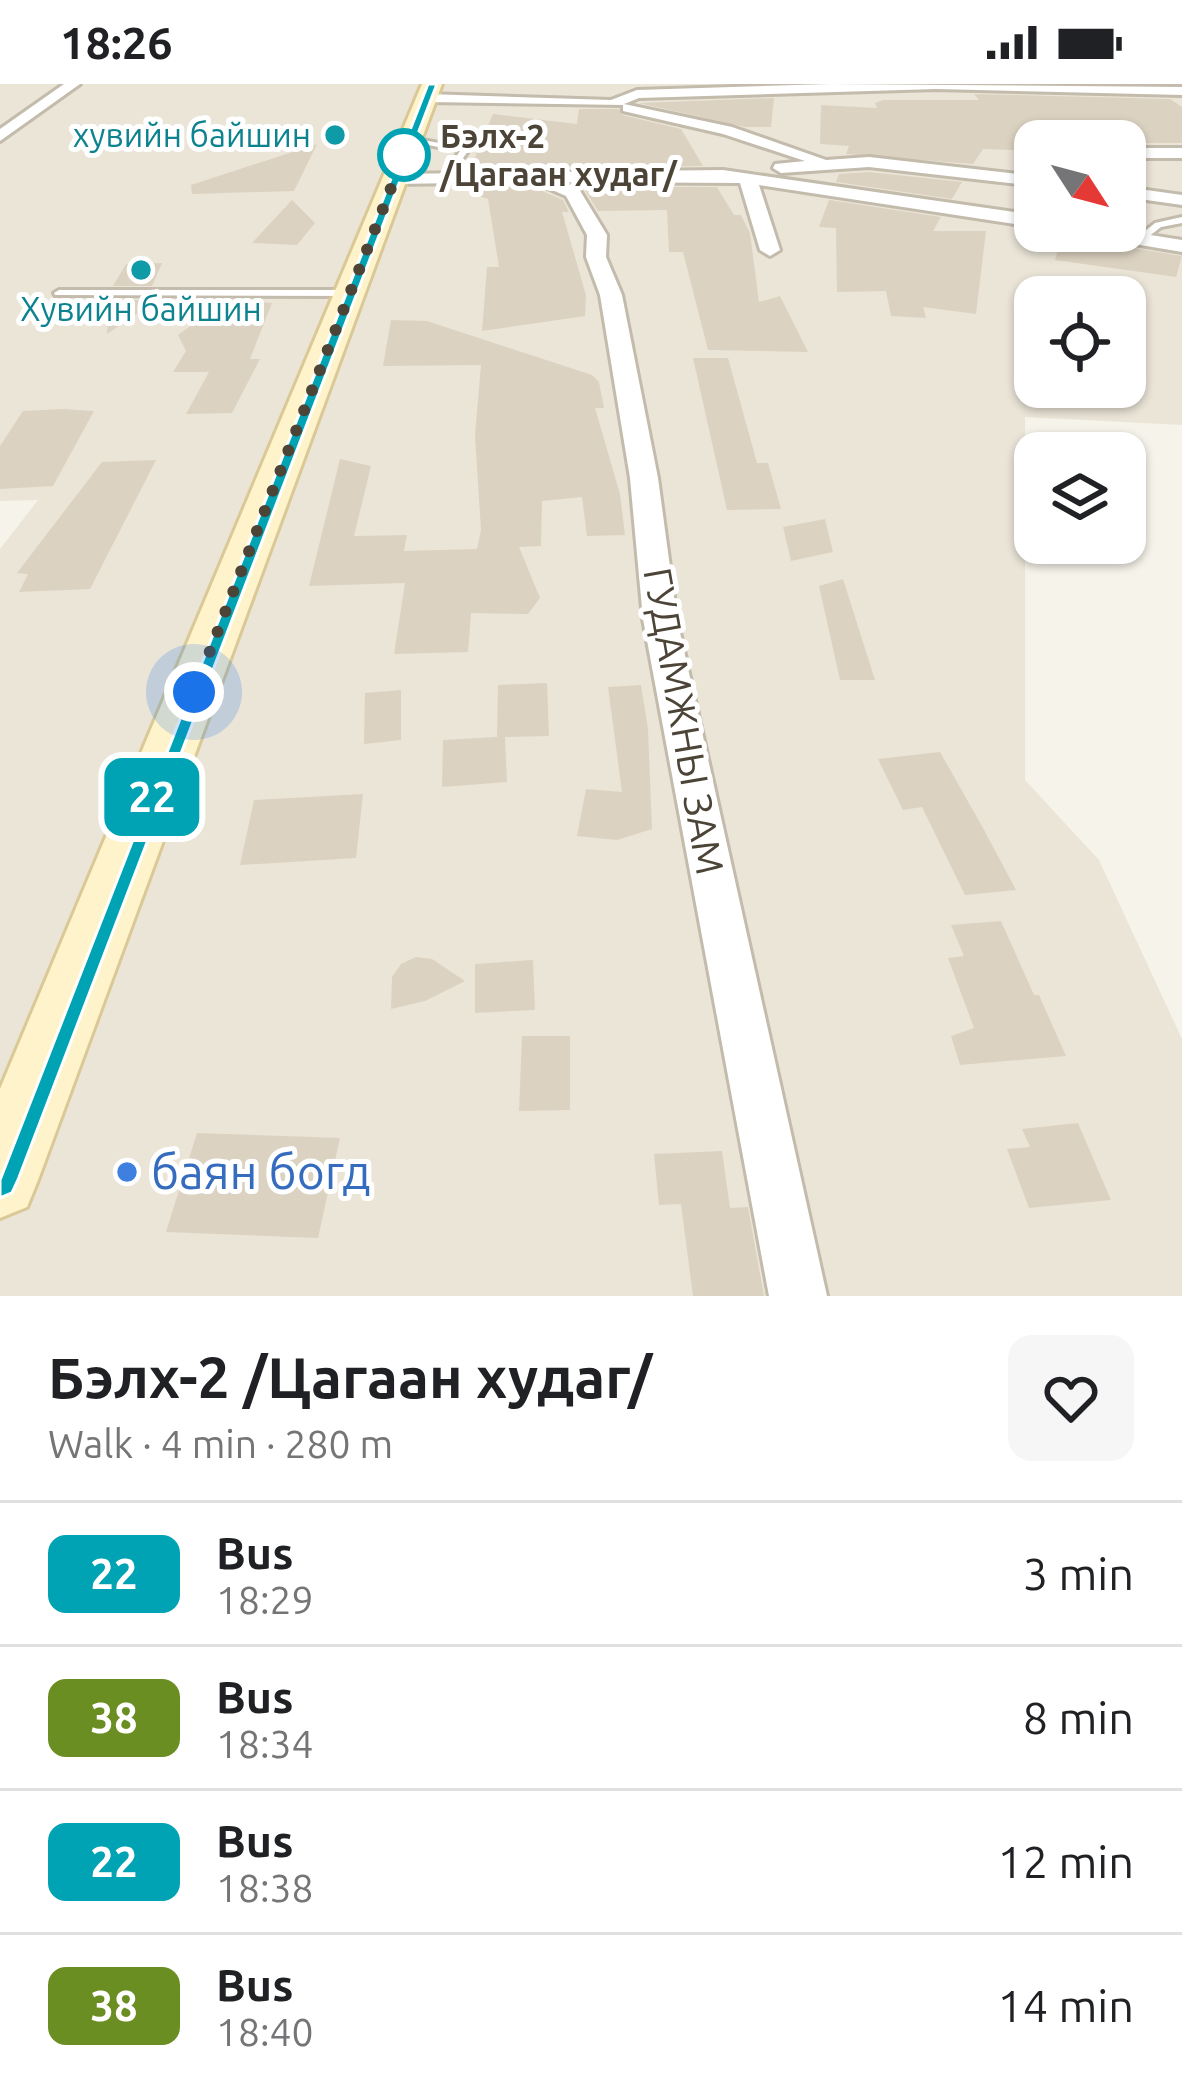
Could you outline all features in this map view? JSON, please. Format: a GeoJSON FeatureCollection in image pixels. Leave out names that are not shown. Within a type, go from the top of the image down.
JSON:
{"type":"FeatureCollection","features":[{"type":"Feature","properties":{"kind":"main road"},"geometry":{"type":"LineString","coordinates":[[0,1180],[416,125]]}},
{"type":"Feature","properties":{"kind":"street"},"geometry":{"type":"LineString","coordinates":[[0,136],[73,84]]}},
{"type":"Feature","properties":{"kind":"street"},"geometry":{"type":"LineString","coordinates":[[613,104],[636,89],[935,85],[1182,91]]}},
{"type":"Feature","properties":{"kind":"street"},"geometry":{"type":"LineString","coordinates":[[830,164],[728,130],[613,104],[416,125],[446,178],[724,175],[830,164],[917,166],[1014,178]]}},
{"type":"Feature","properties":{"kind":"street"},"geometry":{"type":"LineString","coordinates":[[1146,153],[1182,153]]}},
{"type":"Feature","properties":{"kind":"street"},"geometry":{"type":"LineString","coordinates":[[724,175],[1014,218]]}},
{"type":"Feature","properties":{"kind":"street","name":"ГУДАМЖНЫ ЗАМ"},"geometry":{"type":"LineString","coordinates":[[533,176],[573,193],[597,235],[596,256],[611,295],[644,478],[660,619],[798,1296]]}},
{"type":"Feature","properties":{"kind":"street"},"geometry":{"type":"LineString","coordinates":[[748,179],[770,250]]}},
{"type":"Feature","properties":{"kind":"street"},"geometry":{"type":"LineString","coordinates":[[1146,195],[1182,200]]}},
{"type":"Feature","properties":{"kind":"street"},"geometry":{"type":"LineString","coordinates":[[1146,240],[1182,246]]}},
{"type":"Feature","properties":{"kind":"lane"},"geometry":{"type":"LineString","coordinates":[[416,125],[465,150],[446,178]]}},
{"type":"Feature","properties":{"kind":"lane"},"geometry":{"type":"LineString","coordinates":[[1146,234],[1158,225],[1182,220]]}},
{"type":"Feature","properties":{"kind":"lane"},"geometry":{"type":"LineString","coordinates":[[59,292],[352,293]]}},
{"type":"Feature","properties":{"kind":"shaded area"},"geometry":{"type":"Polygon","coordinates":[[[0,84],[1182,84],[1182,425],[1025,417],[1025,432],[1014,432],[1014,564],[1025,564],[1025,780],[1099,860],[1182,1039],[1182,1296],[0,1296],[0,549],[38,500],[0,501],[0,84]]]}},
{"type":"Feature","properties":{"kind":"building"},"geometry":{"type":"Polygon","coordinates":[[[974,94],[1170,99],[1182,107],[1182,143],[1146,143],[1146,120],[1014,120],[1014,150],[983,149],[973,164],[846,154],[849,146],[820,144],[821,105],[877,108],[875,103],[883,100],[979,100],[974,94]]]}},
{"type":"Feature","properties":{"kind":"building"},"geometry":{"type":"Polygon","coordinates":[[[774,98],[771,127],[745,127],[639,103],[774,98]]]}},
{"type":"Feature","properties":{"kind":"building"},"geometry":{"type":"Polygon","coordinates":[[[579,109],[619,109],[622,115],[681,129],[703,166],[470,169],[493,114],[577,124],[579,109]]]}},
{"type":"Feature","properties":{"kind":"building"},"geometry":{"type":"Polygon","coordinates":[[[317,144],[294,191],[192,194],[191,185],[317,144]]]}},
{"type":"Feature","properties":{"kind":"building"},"geometry":{"type":"Polygon","coordinates":[[[869,172],[962,182],[952,199],[836,182],[839,174],[869,172]]]}},
{"type":"Feature","properties":{"kind":"building"},"geometry":{"type":"Polygon","coordinates":[[[474,187],[533,187],[563,200],[569,212],[562,212],[586,295],[585,316],[482,331],[487,267],[499,267],[488,199],[476,195],[474,187]]]}},
{"type":"Feature","properties":{"kind":"building"},"geometry":{"type":"Polygon","coordinates":[[[583,187],[717,187],[750,233],[759,302],[780,296],[808,352],[708,350],[683,252],[669,252],[667,210],[598,211],[583,187]]]}},
{"type":"Feature","properties":{"kind":"building"},"geometry":{"type":"Polygon","coordinates":[[[292,200],[315,223],[297,245],[252,243],[292,200]]]}},
{"type":"Feature","properties":{"kind":"building"},"geometry":{"type":"Polygon","coordinates":[[[829,200],[941,217],[933,231],[986,231],[976,314],[923,307],[926,318],[891,316],[886,291],[837,292],[836,228],[819,227],[829,200]]]}},
{"type":"Feature","properties":{"kind":"building"},"geometry":{"type":"Polygon","coordinates":[[[1146,250],[1182,256],[1176,277],[1055,260],[1057,252],[1146,250]]]}},
{"type":"Feature","properties":{"kind":"building"},"geometry":{"type":"Polygon","coordinates":[[[162,263],[152,286],[113,286],[126,264],[162,263]]]}},
{"type":"Feature","properties":{"kind":"building"},"geometry":{"type":"Polygon","coordinates":[[[109,300],[146,300],[141,311],[107,334],[109,300]]]}},
{"type":"Feature","properties":{"kind":"building"},"geometry":{"type":"Polygon","coordinates":[[[232,300],[272,303],[250,359],[260,359],[232,413],[186,414],[209,372],[173,372],[186,351],[178,335],[215,308],[227,308],[232,300]]]}},
{"type":"Feature","properties":{"kind":"building"},"geometry":{"type":"Polygon","coordinates":[[[391,320],[427,321],[592,375],[599,382],[604,408],[595,408],[620,494],[625,535],[587,536],[582,497],[542,501],[541,546],[519,547],[540,598],[528,614],[471,613],[468,652],[394,654],[405,583],[309,586],[340,459],[371,466],[354,536],[407,535],[404,551],[477,549],[481,530],[475,435],[481,365],[383,366],[391,320]]]}},
{"type":"Feature","properties":{"kind":"building"},"geometry":{"type":"Polygon","coordinates":[[[693,358],[728,358],[757,463],[768,463],[781,509],[727,510],[693,358]]]}},
{"type":"Feature","properties":{"kind":"building"},"geometry":{"type":"Polygon","coordinates":[[[23,411],[94,411],[53,486],[0,489],[0,446],[23,411]]]}},
{"type":"Feature","properties":{"kind":"building"},"geometry":{"type":"Polygon","coordinates":[[[156,460],[90,589],[19,592],[28,574],[17,573],[102,462],[156,460]]]}},
{"type":"Feature","properties":{"kind":"building"},"geometry":{"type":"Polygon","coordinates":[[[825,519],[833,552],[791,561],[783,527],[825,519]]]}},
{"type":"Feature","properties":{"kind":"building"},"geometry":{"type":"Polygon","coordinates":[[[843,579],[875,680],[840,680],[819,586],[843,579]]]}},
{"type":"Feature","properties":{"kind":"building"},"geometry":{"type":"Polygon","coordinates":[[[547,683],[549,736],[505,737],[507,782],[442,787],[443,740],[497,737],[498,685],[547,683]]]}},
{"type":"Feature","properties":{"kind":"building"},"geometry":{"type":"Polygon","coordinates":[[[641,685],[648,729],[652,829],[617,840],[577,836],[586,789],[622,792],[608,687],[641,685]]]}},
{"type":"Feature","properties":{"kind":"building"},"geometry":{"type":"Polygon","coordinates":[[[401,690],[401,740],[364,744],[365,693],[401,690]]]}},
{"type":"Feature","properties":{"kind":"building"},"geometry":{"type":"Polygon","coordinates":[[[940,752],[1016,890],[965,895],[922,807],[903,810],[878,759],[940,752]]]}},
{"type":"Feature","properties":{"kind":"building"},"geometry":{"type":"Polygon","coordinates":[[[363,794],[356,858],[240,865],[254,800],[363,794]]]}},
{"type":"Feature","properties":{"kind":"building"},"geometry":{"type":"Polygon","coordinates":[[[1001,921],[1066,1056],[960,1065],[951,1036],[974,1028],[948,958],[964,956],[951,925],[1001,921]]]}},
{"type":"Feature","properties":{"kind":"building"},"geometry":{"type":"Polygon","coordinates":[[[416,957],[432,959],[465,981],[425,1001],[391,1009],[392,977],[401,964],[416,957]]]}},
{"type":"Feature","properties":{"kind":"building"},"geometry":{"type":"Polygon","coordinates":[[[533,960],[535,1010],[475,1013],[475,964],[533,960]]]}},
{"type":"Feature","properties":{"kind":"building"},"geometry":{"type":"Polygon","coordinates":[[[522,1036],[570,1036],[570,1110],[519,1111],[522,1036]]]}},
{"type":"Feature","properties":{"kind":"building"},"geometry":{"type":"Polygon","coordinates":[[[1078,1123],[1111,1200],[1029,1208],[1007,1149],[1030,1147],[1022,1129],[1078,1123]]]}},
{"type":"Feature","properties":{"kind":"building"},"geometry":{"type":"Polygon","coordinates":[[[197,1133],[340,1138],[318,1238],[166,1232],[197,1133]]]}},
{"type":"Feature","properties":{"kind":"building"},"geometry":{"type":"Polygon","coordinates":[[[722,1151],[730,1208],[748,1207],[764,1296],[693,1296],[681,1204],[659,1205],[654,1154],[722,1151]]]}},
{"type":"Feature","properties":{"kind":"bus line","name":"22"},"geometry":{"type":"LineString","coordinates":[[0,1180],[432,84]]}},
{"type":"Feature","properties":{"kind":"place","name":"хувийн байшин"},"geometry":{"type":"Point","coordinates":[335,135]}},
{"type":"Feature","properties":{"kind":"place","name":"Бэлх-2 /Цагаан худаг/"},"geometry":{"type":"Point","coordinates":[404,155]}},
{"type":"Feature","properties":{"kind":"place","name":"Хувийн байшин"},"geometry":{"type":"Point","coordinates":[141,270]}},
{"type":"Feature","properties":{"kind":"place","name":"баян богд"},"geometry":{"type":"Point","coordinates":[127,1172]}},
{"type":"Feature","properties":{"kind":"route"},"geometry":{"type":"LineString","coordinates":[[194,692],[404,155]]}}]}
